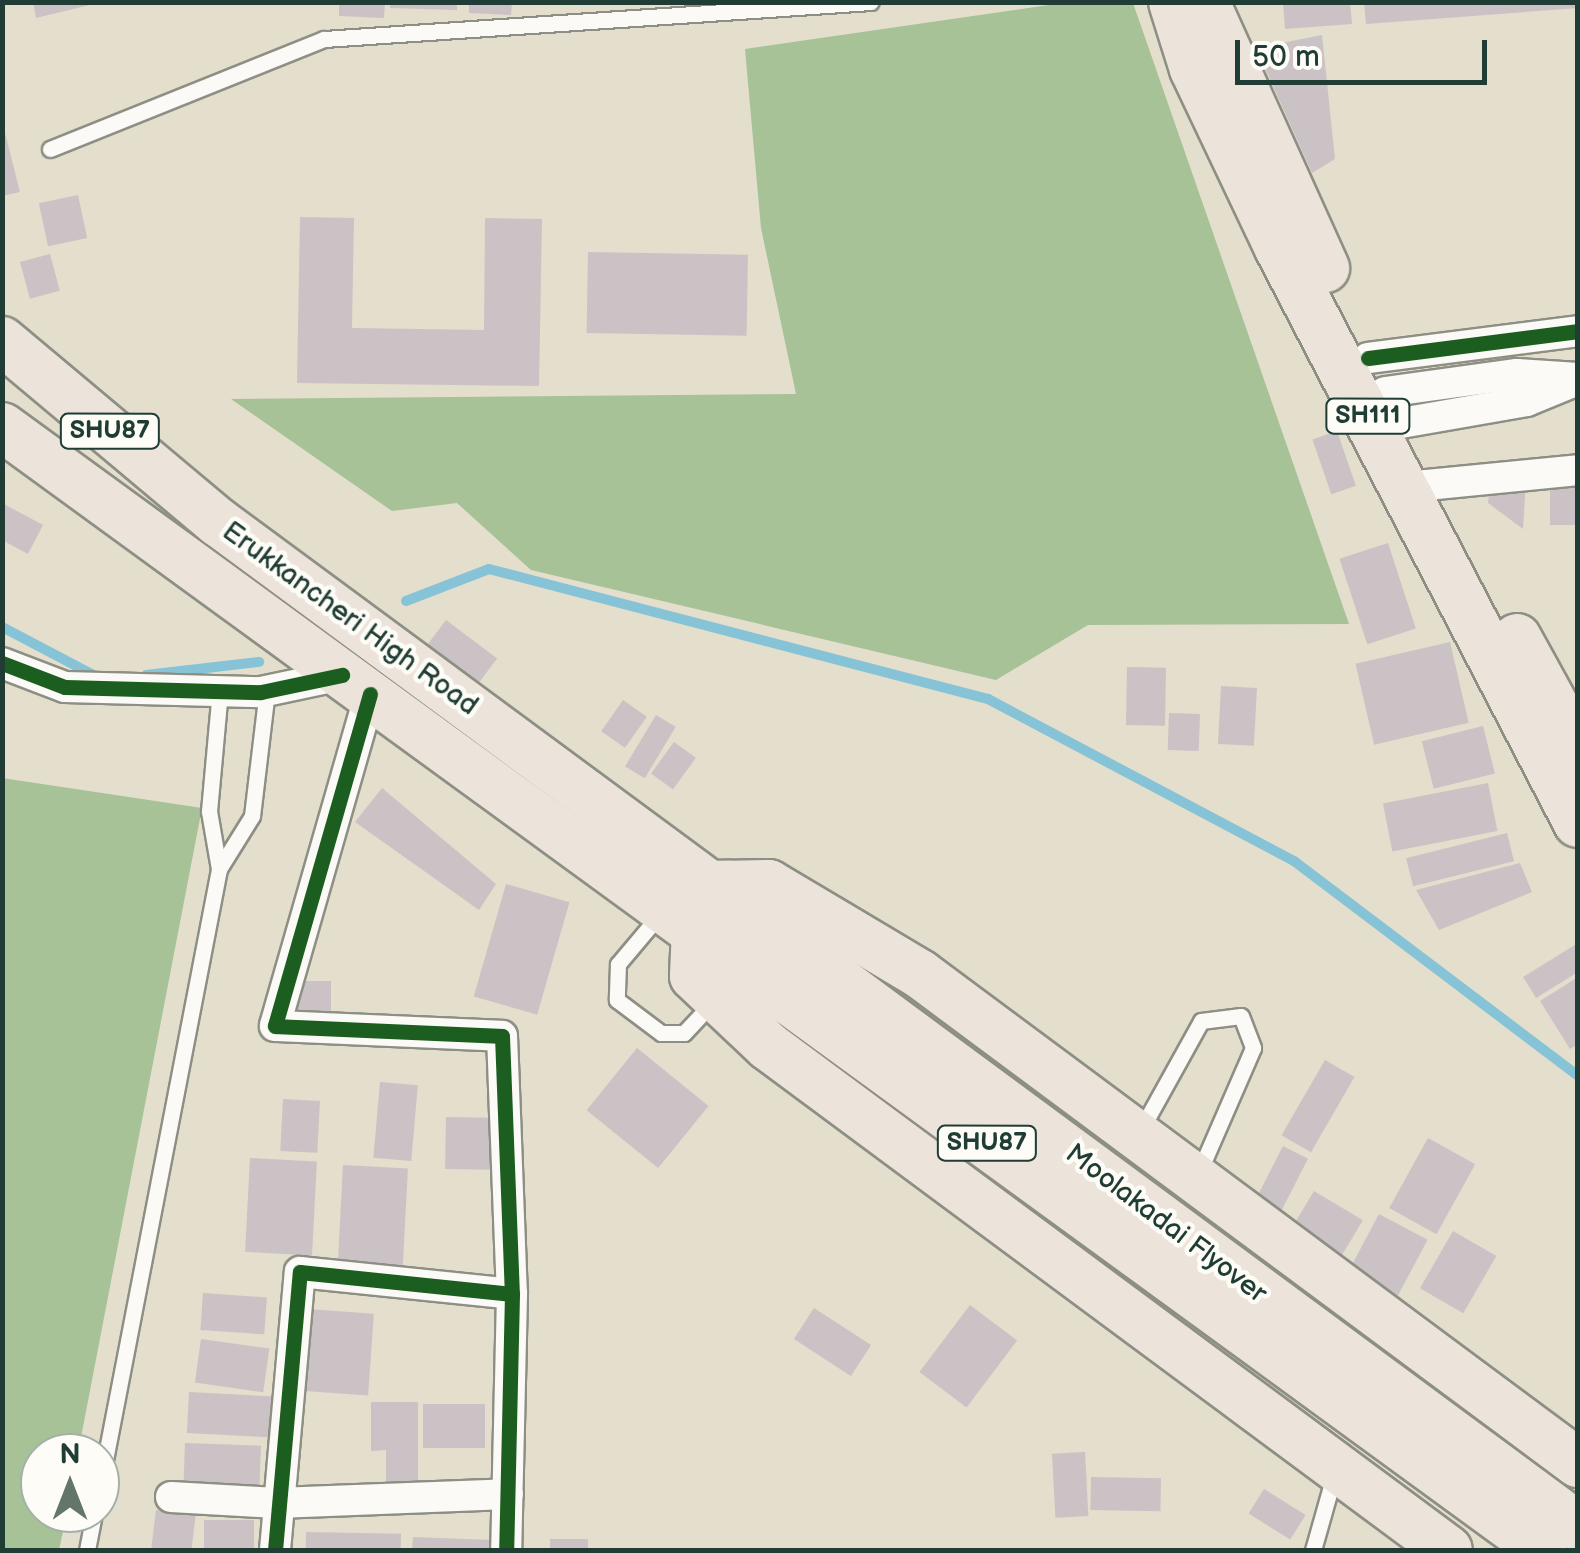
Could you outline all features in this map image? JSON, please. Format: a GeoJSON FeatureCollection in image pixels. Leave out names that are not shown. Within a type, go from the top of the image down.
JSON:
{"type":"FeatureCollection","features":[{"type":"Feature","properties":{"kind":"main road","name":"SH111"},"geometry":{"type":"LineString","coordinates":[[1173,2],[1194,69],[1279,248],[1578,749]]}},
{"type":"Feature","properties":{"kind":"main road","name":"SH111"},"geometry":{"type":"LineString","coordinates":[[1205,2],[1385,391],[1420,486],[1578,824]]}},
{"type":"Feature","properties":{"kind":"main road","name":"Erukkancheri High Road"},"geometry":{"type":"LineString","coordinates":[[2,341],[218,522],[406,658],[690,907]]}},
{"type":"Feature","properties":{"kind":"main road","name":"SHU87"},"geometry":{"type":"LineString","coordinates":[[2,427],[341,673],[690,907]]}},
{"type":"Feature","properties":{"kind":"main road"},"geometry":{"type":"LineString","coordinates":[[1448,1550],[768,1046],[694,976],[690,907],[769,884],[920,974],[1568,1452]]}},
{"type":"Feature","properties":{"kind":"main road","name":"Moolakadai Flyover"},"geometry":{"type":"LineString","coordinates":[[690,907],[1241,1305],[1578,1526]]}},
{"type":"Feature","properties":{"kind":"main road","name":"Moolakadai Flyover"},"geometry":{"type":"LineString","coordinates":[[1241,1305],[1544,1550]]}},
{"type":"Feature","properties":{"kind":"street"},"geometry":{"type":"LineString","coordinates":[[1385,391],[1578,330]]}},
{"type":"Feature","properties":{"kind":"street"},"geometry":{"type":"LineString","coordinates":[[1385,391],[1517,374],[1578,379]]}},
{"type":"Feature","properties":{"kind":"street"},"geometry":{"type":"LineString","coordinates":[[1420,486],[1578,470]]}},
{"type":"Feature","properties":{"kind":"street"},"geometry":{"type":"LineString","coordinates":[[2,664],[65,687],[266,691],[341,673],[275,1026],[502,1036],[512,1294],[506,1550]]}},
{"type":"Feature","properties":{"kind":"street"},"geometry":{"type":"LineString","coordinates":[[275,1550],[300,1272],[512,1294]]}},
{"type":"Feature","properties":{"kind":"street"},"geometry":{"type":"LineString","coordinates":[[171,1497],[277,1503],[508,1494]]}},
{"type":"Feature","properties":{"kind":"lane"},"geometry":{"type":"LineString","coordinates":[[50,149],[324,40],[871,2]]}},
{"type":"Feature","properties":{"kind":"lane"},"geometry":{"type":"LineString","coordinates":[[110,1433],[219,869],[210,811],[220,689]]}},
{"type":"Feature","properties":{"kind":"lane"},"geometry":{"type":"LineString","coordinates":[[219,869],[252,816],[266,691]]}},
{"type":"Feature","properties":{"kind":"lane"},"geometry":{"type":"LineString","coordinates":[[690,907],[618,964],[616,1000],[661,1033],[684,1033],[717,997]]}},
{"type":"Feature","properties":{"kind":"lane"},"geometry":{"type":"LineString","coordinates":[[1137,1136],[1201,1021],[1242,1016],[1254,1048],[1195,1180]]}},
{"type":"Feature","properties":{"kind":"lane"},"geometry":{"type":"LineString","coordinates":[[1314,1550],[1336,1468]]}},
{"type":"Feature","properties":{"kind":"green space"},"geometry":{"type":"Polygon","coordinates":[[[1063,3],[1133,3],[1349,624],[1088,625],[996,680],[531,570],[457,503],[392,511],[231,399],[796,394],[761,228],[745,49],[1063,3]]]}},
{"type":"Feature","properties":{"kind":"green space"},"geometry":{"type":"Polygon","coordinates":[[[2,778],[202,808],[82,1433],[20,1433],[20,1533],[63,1533],[59,1550],[3,1550],[2,778]]]}},
{"type":"Feature","properties":{"kind":"building"},"geometry":{"type":"Polygon","coordinates":[[[33,2],[94,2],[94,4],[36,18],[33,2]]]}},
{"type":"Feature","properties":{"kind":"building"},"geometry":{"type":"Polygon","coordinates":[[[339,2],[385,2],[384,18],[339,16],[339,2]]]}},
{"type":"Feature","properties":{"kind":"building"},"geometry":{"type":"Polygon","coordinates":[[[469,2],[512,2],[511,15],[469,13],[469,2]]]}},
{"type":"Feature","properties":{"kind":"building"},"geometry":{"type":"Polygon","coordinates":[[[1283,2],[1350,2],[1352,24],[1285,29],[1283,2]]]}},
{"type":"Feature","properties":{"kind":"building"},"geometry":{"type":"Polygon","coordinates":[[[1364,2],[1578,2],[1578,8],[1366,24],[1364,2]]]}},
{"type":"Feature","properties":{"kind":"building"},"geometry":{"type":"Polygon","coordinates":[[[390,3],[457,3],[457,10],[390,8],[390,3]]]}},
{"type":"Feature","properties":{"kind":"building"},"geometry":{"type":"Polygon","coordinates":[[[1322,35],[1335,159],[1312,173],[1256,48],[1322,35]]]}},
{"type":"Feature","properties":{"kind":"building"},"geometry":{"type":"Polygon","coordinates":[[[2,121],[20,192],[2,196],[2,121]]]}},
{"type":"Feature","properties":{"kind":"building"},"geometry":{"type":"Polygon","coordinates":[[[78,195],[87,238],[48,246],[39,203],[78,195]]]}},
{"type":"Feature","properties":{"kind":"building"},"geometry":{"type":"Polygon","coordinates":[[[300,217],[354,218],[352,328],[484,330],[485,218],[542,219],[539,386],[297,383],[300,217]]]}},
{"type":"Feature","properties":{"kind":"building"},"geometry":{"type":"Polygon","coordinates":[[[588,252],[748,255],[747,336],[587,333],[588,252]]]}},
{"type":"Feature","properties":{"kind":"building"},"geometry":{"type":"Polygon","coordinates":[[[50,254],[60,291],[30,299],[20,262],[50,254]]]}},
{"type":"Feature","properties":{"kind":"building"},"geometry":{"type":"Polygon","coordinates":[[[1337,431],[1356,486],[1331,494],[1312,439],[1337,431]]]}},
{"type":"Feature","properties":{"kind":"building"},"geometry":{"type":"Polygon","coordinates":[[[1550,481],[1578,481],[1578,525],[1550,525],[1550,481]]]}},
{"type":"Feature","properties":{"kind":"building"},"geometry":{"type":"Polygon","coordinates":[[[1524,483],[1523,529],[1488,503],[1490,487],[1524,483]]]}},
{"type":"Feature","properties":{"kind":"building"},"geometry":{"type":"Polygon","coordinates":[[[2,503],[43,525],[28,554],[2,540],[2,503]]]}},
{"type":"Feature","properties":{"kind":"building"},"geometry":{"type":"Polygon","coordinates":[[[1388,543],[1416,629],[1367,644],[1339,559],[1388,543]]]}},
{"type":"Feature","properties":{"kind":"building"},"geometry":{"type":"Polygon","coordinates":[[[446,620],[497,659],[479,682],[428,644],[446,620]]]}},
{"type":"Feature","properties":{"kind":"building"},"geometry":{"type":"Polygon","coordinates":[[[1450,642],[1469,723],[1374,745],[1355,664],[1450,642]]]}},
{"type":"Feature","properties":{"kind":"building"},"geometry":{"type":"Polygon","coordinates":[[[1127,667],[1166,668],[1165,726],[1126,725],[1127,667]]]}},
{"type":"Feature","properties":{"kind":"building"},"geometry":{"type":"Polygon","coordinates":[[[1221,686],[1257,688],[1254,746],[1218,744],[1221,686]]]}},
{"type":"Feature","properties":{"kind":"building"},"geometry":{"type":"Polygon","coordinates":[[[623,700],[647,717],[625,748],[601,731],[623,700]]]}},
{"type":"Feature","properties":{"kind":"building"},"geometry":{"type":"Polygon","coordinates":[[[1169,713],[1200,714],[1199,751],[1168,750],[1169,713]]]}},
{"type":"Feature","properties":{"kind":"building"},"geometry":{"type":"Polygon","coordinates":[[[656,715],[676,727],[645,778],[625,766],[656,715]]]}},
{"type":"Feature","properties":{"kind":"building"},"geometry":{"type":"Polygon","coordinates":[[[1483,726],[1495,774],[1434,789],[1422,741],[1483,726]]]}},
{"type":"Feature","properties":{"kind":"building"},"geometry":{"type":"Polygon","coordinates":[[[674,742],[696,758],[673,789],[651,774],[674,742]]]}},
{"type":"Feature","properties":{"kind":"building"},"geometry":{"type":"Polygon","coordinates":[[[1488,783],[1497,831],[1392,852],[1383,803],[1488,783]]]}},
{"type":"Feature","properties":{"kind":"building"},"geometry":{"type":"Polygon","coordinates":[[[382,788],[496,884],[479,910],[355,822],[382,788]]]}},
{"type":"Feature","properties":{"kind":"building"},"geometry":{"type":"Polygon","coordinates":[[[1507,833],[1514,861],[1413,886],[1406,858],[1507,833]]]}},
{"type":"Feature","properties":{"kind":"building"},"geometry":{"type":"Polygon","coordinates":[[[1520,863],[1532,892],[1439,930],[1416,890],[1520,863]]]}},
{"type":"Feature","properties":{"kind":"building"},"geometry":{"type":"Polygon","coordinates":[[[506,884],[569,902],[537,1015],[474,996],[506,884]]]}},
{"type":"Feature","properties":{"kind":"building"},"geometry":{"type":"Polygon","coordinates":[[[1578,943],[1578,972],[1536,998],[1523,977],[1578,943]]]}},
{"type":"Feature","properties":{"kind":"building"},"geometry":{"type":"Polygon","coordinates":[[[1578,977],[1578,1044],[1570,1049],[1540,1001],[1578,977]]]}},
{"type":"Feature","properties":{"kind":"building"},"geometry":{"type":"Polygon","coordinates":[[[280,981],[331,981],[331,1016],[280,1016],[280,981]]]}},
{"type":"Feature","properties":{"kind":"building"},"geometry":{"type":"Polygon","coordinates":[[[637,1048],[708,1106],[658,1168],[587,1110],[637,1048]]]}},
{"type":"Feature","properties":{"kind":"building"},"geometry":{"type":"Polygon","coordinates":[[[1325,1060],[1354,1077],[1311,1152],[1282,1135],[1325,1060]]]}},
{"type":"Feature","properties":{"kind":"building"},"geometry":{"type":"Polygon","coordinates":[[[380,1082],[418,1085],[411,1161],[373,1158],[380,1082]]]}},
{"type":"Feature","properties":{"kind":"building"},"geometry":{"type":"Polygon","coordinates":[[[283,1099],[320,1101],[317,1153],[280,1151],[283,1099]]]}},
{"type":"Feature","properties":{"kind":"building"},"geometry":{"type":"Polygon","coordinates":[[[446,1117],[492,1118],[491,1170],[445,1169],[446,1117]]]}},
{"type":"Feature","properties":{"kind":"building"},"geometry":{"type":"Polygon","coordinates":[[[1428,1138],[1475,1164],[1436,1234],[1389,1208],[1428,1138]]]}},
{"type":"Feature","properties":{"kind":"building"},"geometry":{"type":"Polygon","coordinates":[[[1283,1146],[1308,1159],[1275,1223],[1250,1210],[1283,1146]]]}},
{"type":"Feature","properties":{"kind":"building"},"geometry":{"type":"Polygon","coordinates":[[[250,1158],[317,1162],[312,1255],[245,1252],[250,1158]]]}},
{"type":"Feature","properties":{"kind":"building"},"geometry":{"type":"Polygon","coordinates":[[[343,1165],[408,1168],[403,1267],[338,1264],[343,1165]]]}},
{"type":"Feature","properties":{"kind":"building"},"geometry":{"type":"Polygon","coordinates":[[[1314,1191],[1363,1220],[1338,1262],[1289,1233],[1314,1191]]]}},
{"type":"Feature","properties":{"kind":"building"},"geometry":{"type":"Polygon","coordinates":[[[1379,1214],[1428,1240],[1394,1303],[1346,1277],[1379,1214]]]}},
{"type":"Feature","properties":{"kind":"building"},"geometry":{"type":"Polygon","coordinates":[[[1453,1231],[1496,1256],[1463,1313],[1420,1288],[1453,1231]]]}},
{"type":"Feature","properties":{"kind":"building"},"geometry":{"type":"Polygon","coordinates":[[[203,1293],[267,1297],[264,1334],[200,1330],[203,1293]]]}},
{"type":"Feature","properties":{"kind":"building"},"geometry":{"type":"Polygon","coordinates":[[[970,1305],[1017,1341],[967,1408],[919,1372],[970,1305]]]}},
{"type":"Feature","properties":{"kind":"building"},"geometry":{"type":"Polygon","coordinates":[[[814,1308],[871,1345],[851,1376],[794,1339],[814,1308]]]}},
{"type":"Feature","properties":{"kind":"building"},"geometry":{"type":"Polygon","coordinates":[[[307,1309],[374,1314],[368,1395],[301,1391],[307,1309]]]}},
{"type":"Feature","properties":{"kind":"building"},"geometry":{"type":"Polygon","coordinates":[[[201,1339],[269,1349],[263,1392],[195,1383],[201,1339]]]}},
{"type":"Feature","properties":{"kind":"building"},"geometry":{"type":"Polygon","coordinates":[[[189,1392],[275,1397],[273,1437],[187,1433],[189,1392]]]}},
{"type":"Feature","properties":{"kind":"building"},"geometry":{"type":"Polygon","coordinates":[[[371,1402],[418,1402],[418,1482],[386,1483],[386,1450],[371,1451],[371,1402]]]}},
{"type":"Feature","properties":{"kind":"building"},"geometry":{"type":"Polygon","coordinates":[[[423,1404],[485,1404],[485,1448],[423,1448],[423,1404]]]}},
{"type":"Feature","properties":{"kind":"building"},"geometry":{"type":"Polygon","coordinates":[[[185,1443],[261,1446],[259,1491],[183,1488],[185,1443]]]}},
{"type":"Feature","properties":{"kind":"building"},"geometry":{"type":"Polygon","coordinates":[[[1085,1452],[1088,1516],[1055,1518],[1052,1454],[1085,1452]]]}},
{"type":"Feature","properties":{"kind":"building"},"geometry":{"type":"Polygon","coordinates":[[[1091,1477],[1161,1478],[1160,1511],[1090,1510],[1091,1477]]]}},
{"type":"Feature","properties":{"kind":"building"},"geometry":{"type":"Polygon","coordinates":[[[1264,1489],[1306,1515],[1290,1540],[1249,1514],[1264,1489]]]}},
{"type":"Feature","properties":{"kind":"building"},"geometry":{"type":"Polygon","coordinates":[[[156,1510],[196,1515],[191,1550],[151,1550],[156,1510]]]}},
{"type":"Feature","properties":{"kind":"building"},"geometry":{"type":"Polygon","coordinates":[[[204,1520],[254,1520],[254,1550],[204,1550],[204,1520]]]}},
{"type":"Feature","properties":{"kind":"building"},"geometry":{"type":"Polygon","coordinates":[[[306,1532],[401,1534],[401,1550],[306,1550],[306,1532]]]}},
{"type":"Feature","properties":{"kind":"building"},"geometry":{"type":"Polygon","coordinates":[[[413,1537],[493,1540],[493,1550],[412,1550],[413,1537]]]}},
{"type":"Feature","properties":{"kind":"building"},"geometry":{"type":"Polygon","coordinates":[[[550,1539],[588,1539],[588,1550],[550,1550],[550,1539]]]}},
{"type":"Feature","properties":{"kind":"waterway"},"geometry":{"type":"LineString","coordinates":[[406,601],[489,569],[988,699],[1294,861],[1578,1076]]}},
{"type":"Feature","properties":{"kind":"waterway"},"geometry":{"type":"LineString","coordinates":[[2,627],[99,678]]}},
{"type":"Feature","properties":{"kind":"waterway"},"geometry":{"type":"LineString","coordinates":[[146,675],[259,662]]}},
{"type":"Feature","properties":{"kind":"cycle path"},"geometry":{"type":"LineString","coordinates":[[1368,358],[1578,331]]}},
{"type":"Feature","properties":{"kind":"cycle path"},"geometry":{"type":"LineString","coordinates":[[2,663],[65,687],[261,692],[342,675]]}},
{"type":"Feature","properties":{"kind":"cycle path"},"geometry":{"type":"LineString","coordinates":[[370,694],[275,1026],[502,1036],[512,1294],[506,1550]]}},
{"type":"Feature","properties":{"kind":"cycle path"},"geometry":{"type":"LineString","coordinates":[[275,1550],[300,1272],[512,1294]]}}]}
